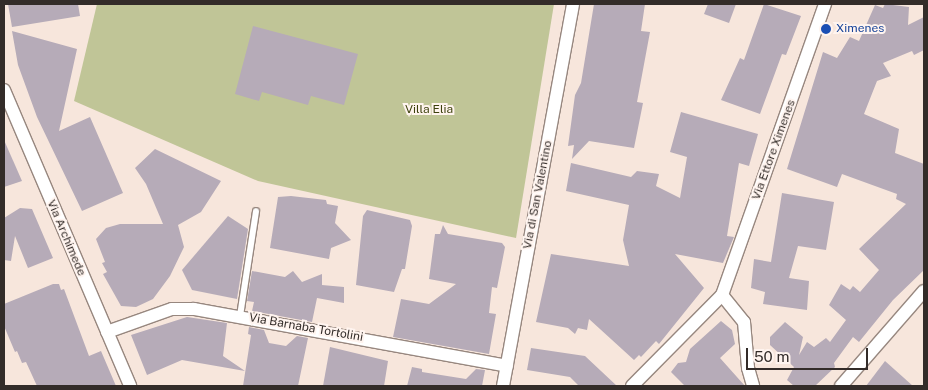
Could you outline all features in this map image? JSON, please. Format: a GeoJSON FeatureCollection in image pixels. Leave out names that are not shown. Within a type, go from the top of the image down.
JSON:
{"type":"FeatureCollection","features":[{"type":"Feature","properties":{"kind":"street","name":"Via di San Valentino"},"geometry":{"type":"LineString","coordinates":[[503,386],[573,4]]}},
{"type":"Feature","properties":{"kind":"street","name":"Via Ettore Ximenes"},"geometry":{"type":"LineString","coordinates":[[722,295],[825,4]]}},
{"type":"Feature","properties":{"kind":"street","name":"Via Archimede"},"geometry":{"type":"LineString","coordinates":[[4,90],[130,386]]}},
{"type":"Feature","properties":{"kind":"street"},"geometry":{"type":"LineString","coordinates":[[840,386],[924,291]]}},
{"type":"Feature","properties":{"kind":"street"},"geometry":{"type":"LineString","coordinates":[[632,386],[722,295],[744,322],[748,368],[753,386]]}},
{"type":"Feature","properties":{"kind":"street","name":"Via Barnaba Tortolini"},"geometry":{"type":"LineString","coordinates":[[107,332],[176,308],[240,316],[507,366]]}},
{"type":"Feature","properties":{"kind":"lane"},"geometry":{"type":"LineString","coordinates":[[240,316],[256,211]]}},
{"type":"Feature","properties":{"kind":"green space","name":"Villa Elia"},"geometry":{"type":"Polygon","coordinates":[[[97,4],[554,4],[516,238],[258,181],[74,101],[97,4]]]}},
{"type":"Feature","properties":{"kind":"building"},"geometry":{"type":"Polygon","coordinates":[[[8,4],[78,4],[80,16],[12,27],[8,4]]]}},
{"type":"Feature","properties":{"kind":"building"},"geometry":{"type":"Polygon","coordinates":[[[594,4],[645,4],[641,31],[650,32],[637,102],[643,103],[634,148],[589,141],[572,159],[574,145],[568,146],[575,95],[581,83],[594,4]]]}},
{"type":"Feature","properties":{"kind":"building"},"geometry":{"type":"Polygon","coordinates":[[[708,4],[736,4],[729,23],[704,14],[708,4]]]}},
{"type":"Feature","properties":{"kind":"building"},"geometry":{"type":"Polygon","coordinates":[[[764,4],[801,16],[786,55],[782,54],[760,114],[721,100],[740,58],[744,60],[764,4]]]}},
{"type":"Feature","properties":{"kind":"building"},"geometry":{"type":"Polygon","coordinates":[[[885,4],[909,7],[908,25],[924,17],[924,50],[914,55],[912,51],[883,63],[891,76],[877,81],[864,114],[899,129],[895,153],[924,164],[924,270],[893,300],[859,342],[853,337],[834,363],[835,367],[815,386],[794,386],[787,380],[794,367],[770,345],[770,337],[785,322],[803,337],[799,355],[807,342],[814,347],[826,338],[830,342],[846,320],[829,305],[841,284],[850,290],[853,286],[860,292],[879,270],[859,249],[906,204],[896,199],[897,194],[842,174],[837,187],[787,169],[823,52],[837,58],[850,37],[859,41],[875,5],[883,8],[885,4]]]}},
{"type":"Feature","properties":{"kind":"building"},"geometry":{"type":"Polygon","coordinates":[[[253,26],[358,54],[344,105],[311,96],[308,105],[262,92],[259,101],[235,94],[253,26]]]}},
{"type":"Feature","properties":{"kind":"building"},"geometry":{"type":"Polygon","coordinates":[[[12,31],[77,49],[59,131],[90,117],[123,193],[82,211],[37,117],[18,65],[12,31]]]}},
{"type":"Feature","properties":{"kind":"building"},"geometry":{"type":"Polygon","coordinates":[[[681,112],[758,134],[749,166],[739,163],[727,236],[734,237],[723,263],[675,254],[704,288],[659,344],[656,341],[641,357],[639,355],[634,360],[589,319],[587,330],[578,328],[575,334],[568,328],[536,322],[551,254],[629,266],[623,240],[629,205],[566,191],[571,163],[631,177],[637,171],[659,174],[656,186],[680,198],[687,157],[670,152],[681,112]]]}},
{"type":"Feature","properties":{"kind":"building"},"geometry":{"type":"Polygon","coordinates":[[[4,140],[22,181],[4,187],[4,140]]]}},
{"type":"Feature","properties":{"kind":"building"},"geometry":{"type":"Polygon","coordinates":[[[155,149],[221,181],[201,212],[178,225],[184,247],[170,276],[153,299],[136,307],[121,306],[103,274],[107,272],[102,263],[105,262],[96,239],[106,228],[120,224],[163,224],[146,184],[135,168],[155,149]]]}},
{"type":"Feature","properties":{"kind":"building"},"geometry":{"type":"Polygon","coordinates":[[[782,193],[834,202],[826,250],[798,246],[789,278],[809,281],[807,310],[763,304],[765,292],[751,288],[754,259],[771,262],[782,193]]]}},
{"type":"Feature","properties":{"kind":"building"},"geometry":{"type":"Polygon","coordinates":[[[291,196],[326,200],[327,204],[338,206],[335,223],[351,240],[331,248],[329,259],[270,248],[278,197],[291,196]]]}},
{"type":"Feature","properties":{"kind":"building"},"geometry":{"type":"Polygon","coordinates":[[[20,208],[32,209],[53,258],[28,268],[15,236],[11,261],[4,260],[4,218],[20,208]]]}},
{"type":"Feature","properties":{"kind":"building"},"geometry":{"type":"Polygon","coordinates":[[[367,210],[410,220],[412,226],[405,269],[402,269],[394,292],[356,285],[363,216],[367,210]]]}},
{"type":"Feature","properties":{"kind":"building"},"geometry":{"type":"Polygon","coordinates":[[[228,216],[248,229],[237,299],[192,290],[182,270],[228,216]]]}},
{"type":"Feature","properties":{"kind":"building"},"geometry":{"type":"Polygon","coordinates":[[[443,225],[448,234],[502,243],[505,247],[497,288],[492,287],[489,313],[496,314],[489,354],[393,337],[401,299],[429,304],[456,284],[429,279],[435,234],[440,234],[443,225]]]}},
{"type":"Feature","properties":{"kind":"building"},"geometry":{"type":"Polygon","coordinates":[[[252,271],[285,277],[293,271],[302,282],[322,274],[322,285],[344,287],[344,303],[317,298],[312,322],[252,311],[254,302],[247,301],[252,271]]]}},
{"type":"Feature","properties":{"kind":"building"},"geometry":{"type":"Polygon","coordinates":[[[53,284],[59,284],[61,290],[64,289],[89,356],[101,351],[116,386],[37,386],[26,362],[22,363],[17,351],[15,352],[4,326],[4,304],[53,284]]]}},
{"type":"Feature","properties":{"kind":"building"},"geometry":{"type":"Polygon","coordinates":[[[187,317],[227,323],[223,356],[245,371],[182,360],[147,375],[131,335],[187,317]]]}},
{"type":"Feature","properties":{"kind":"building"},"geometry":{"type":"Polygon","coordinates":[[[721,321],[732,330],[735,344],[720,358],[745,386],[685,386],[671,372],[678,363],[686,362],[690,349],[721,321]]]}},
{"type":"Feature","properties":{"kind":"building"},"geometry":{"type":"Polygon","coordinates":[[[249,327],[264,330],[269,343],[286,346],[297,336],[308,338],[298,386],[243,386],[251,335],[248,334],[249,327]]]}},
{"type":"Feature","properties":{"kind":"building"},"geometry":{"type":"Polygon","coordinates":[[[330,347],[388,361],[384,386],[323,386],[330,347]]]}},
{"type":"Feature","properties":{"kind":"building"},"geometry":{"type":"Polygon","coordinates":[[[531,348],[585,356],[617,386],[579,386],[570,377],[527,370],[531,348]]]}},
{"type":"Feature","properties":{"kind":"building"},"geometry":{"type":"Polygon","coordinates":[[[885,361],[913,386],[866,386],[885,361]]]}},
{"type":"Feature","properties":{"kind":"building"},"geometry":{"type":"Polygon","coordinates":[[[412,367],[422,369],[422,372],[466,379],[476,369],[485,370],[482,386],[407,386],[412,367]]]}},
{"type":"Feature","properties":{"kind":"place","name":"Ximenes"},"geometry":{"type":"Point","coordinates":[826,29]}}]}
